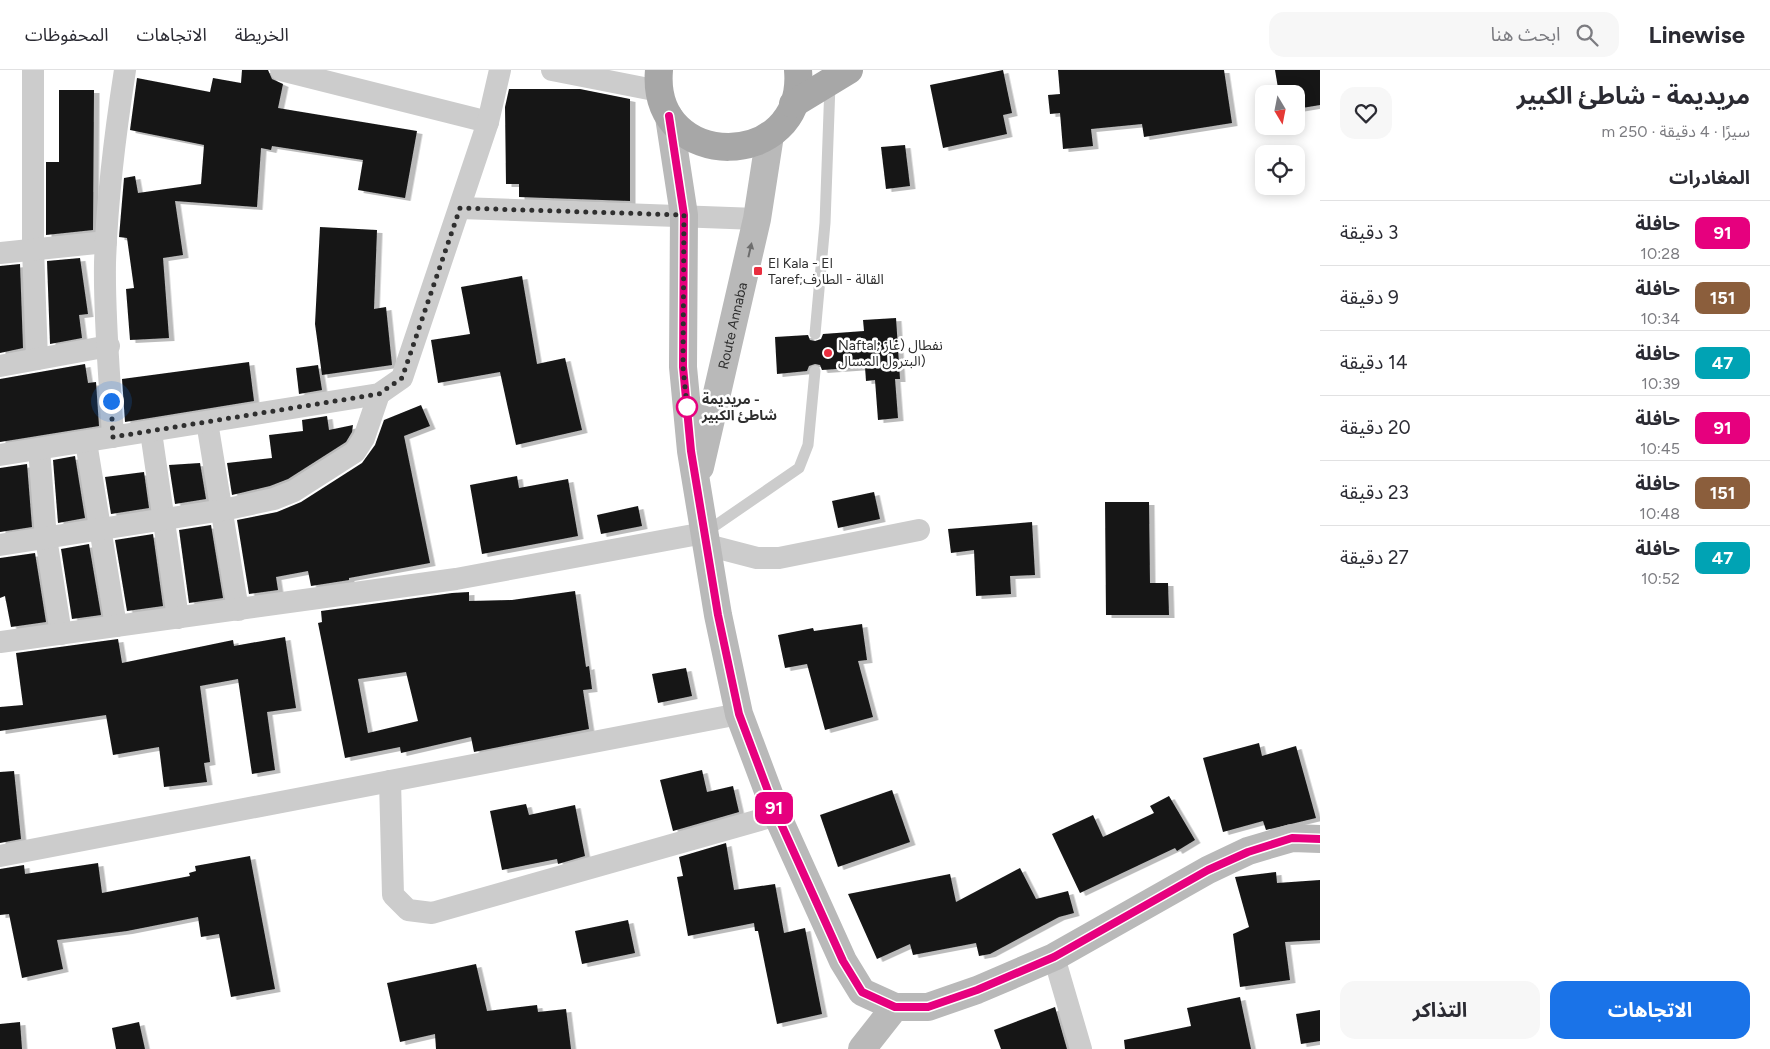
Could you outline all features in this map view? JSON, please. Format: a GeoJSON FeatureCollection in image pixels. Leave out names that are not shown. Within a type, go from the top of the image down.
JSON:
{"type":"FeatureCollection","features":[{"type":"Feature","properties":{"kind":"main road"},"geometry":{"type":"LineString","coordinates":[[659,80],[669,116],[677,126],[697,141],[722,148],[747,146],[770,135],[787,116],[793,104],[797,92],[798,70]]}},
{"type":"Feature","properties":{"kind":"main road"},"geometry":{"type":"LineString","coordinates":[[793,104],[840,76]]}},
{"type":"Feature","properties":{"kind":"main road","name":"Route Annaba"},"geometry":{"type":"LineString","coordinates":[[669,116],[684,215],[683,367],[696,485],[718,615],[739,714],[777,815],[848,969],[862,992],[895,1007],[928,1007],[977,990],[1054,957],[1208,870],[1248,852],[1292,838],[1320,839]]}},
{"type":"Feature","properties":{"kind":"main road","name":"Route Annaba"},"geometry":{"type":"LineString","coordinates":[[696,485],[757,219],[770,135]]}},
{"type":"Feature","properties":{"kind":"main road"},"geometry":{"type":"LineString","coordinates":[[868,1045],[895,1007]]}},
{"type":"Feature","properties":{"kind":"street"},"geometry":{"type":"LineString","coordinates":[[33,70],[33,248],[37,360]]}},
{"type":"Feature","properties":{"kind":"street"},"geometry":{"type":"LineString","coordinates":[[113,437],[106,242],[115,135],[126,70]]}},
{"type":"Feature","properties":{"kind":"street"},"geometry":{"type":"LineString","coordinates":[[281,70],[488,122]]}},
{"type":"Feature","properties":{"kind":"street"},"geometry":{"type":"LineString","coordinates":[[0,455],[379,394],[402,378],[488,122],[500,70]]}},
{"type":"Feature","properties":{"kind":"street"},"geometry":{"type":"LineString","coordinates":[[552,70],[659,80]]}},
{"type":"Feature","properties":{"kind":"street"},"geometry":{"type":"LineString","coordinates":[[460,208],[757,219]]}},
{"type":"Feature","properties":{"kind":"street"},"geometry":{"type":"LineString","coordinates":[[0,253],[33,248],[106,242]]}},
{"type":"Feature","properties":{"kind":"street"},"geometry":{"type":"LineString","coordinates":[[0,366],[109,346]]}},
{"type":"Feature","properties":{"kind":"street"},"geometry":{"type":"LineString","coordinates":[[0,545],[223,510],[274,499],[294,491],[355,452],[364,438],[379,394]]}},
{"type":"Feature","properties":{"kind":"street"},"geometry":{"type":"LineString","coordinates":[[208,422],[238,610]]}},
{"type":"Feature","properties":{"kind":"street"},"geometry":{"type":"LineString","coordinates":[[150,432],[178,618]]}},
{"type":"Feature","properties":{"kind":"street"},"geometry":{"type":"LineString","coordinates":[[86,442],[116,626]]}},
{"type":"Feature","properties":{"kind":"street"},"geometry":{"type":"LineString","coordinates":[[40,449],[46,538],[61,634]]}},
{"type":"Feature","properties":{"kind":"street"},"geometry":{"type":"LineString","coordinates":[[0,642],[456,579],[705,539],[757,558],[779,558],[919,530]]}},
{"type":"Feature","properties":{"kind":"street"},"geometry":{"type":"LineString","coordinates":[[0,856],[739,714]]}},
{"type":"Feature","properties":{"kind":"street"},"geometry":{"type":"LineString","coordinates":[[390,781],[393,895],[408,910],[432,913],[777,815]]}},
{"type":"Feature","properties":{"kind":"street"},"geometry":{"type":"LineString","coordinates":[[1054,957],[1082,1049]]}},
{"type":"Feature","properties":{"kind":"lane"},"geometry":{"type":"LineString","coordinates":[[815,334],[840,76]]}},
{"type":"Feature","properties":{"kind":"lane"},"geometry":{"type":"LineString","coordinates":[[705,539],[799,468],[808,446],[815,371]]}},
{"type":"Feature","properties":{"kind":"building"},"geometry":{"type":"Polygon","coordinates":[[[242,70],[268,70],[272,79],[283,84],[278,108],[417,131],[405,198],[358,190],[363,160],[272,146],[271,150],[261,148],[257,207],[175,201],[183,255],[163,258],[169,338],[130,340],[126,289],[134,288],[127,238],[119,237],[124,178],[135,176],[138,193],[201,184],[204,145],[130,130],[137,78],[210,92],[213,78],[241,83],[242,70]]]}},
{"type":"Feature","properties":{"kind":"building"},"geometry":{"type":"Polygon","coordinates":[[[1003,70],[1012,113],[1003,115],[1007,134],[943,148],[930,85],[1003,70]]]}},
{"type":"Feature","properties":{"kind":"building"},"geometry":{"type":"Polygon","coordinates":[[[1058,70],[1224,70],[1232,123],[1144,137],[1142,124],[1091,129],[1093,146],[1063,149],[1060,113],[1050,114],[1048,95],[1060,94],[1058,70]]]}},
{"type":"Feature","properties":{"kind":"building"},"geometry":{"type":"Polygon","coordinates":[[[1275,70],[1320,70],[1320,105],[1305,108],[1305,85],[1278,85],[1275,70]]]}},
{"type":"Feature","properties":{"kind":"building"},"geometry":{"type":"Polygon","coordinates":[[[509,89],[580,89],[630,99],[630,201],[519,197],[519,184],[506,184],[505,107],[509,89]]]}},
{"type":"Feature","properties":{"kind":"building"},"geometry":{"type":"Polygon","coordinates":[[[59,90],[94,90],[93,230],[46,235],[46,162],[59,162],[59,90]]]}},
{"type":"Feature","properties":{"kind":"building"},"geometry":{"type":"Polygon","coordinates":[[[905,145],[910,186],[886,189],[881,147],[905,145]]]}},
{"type":"Feature","properties":{"kind":"building"},"geometry":{"type":"Polygon","coordinates":[[[320,227],[377,230],[374,309],[386,307],[392,365],[322,375],[315,324],[320,227]]]}},
{"type":"Feature","properties":{"kind":"building"},"geometry":{"type":"Polygon","coordinates":[[[80,258],[88,314],[79,315],[82,338],[50,344],[47,261],[80,258]]]}},
{"type":"Feature","properties":{"kind":"building"},"geometry":{"type":"Polygon","coordinates":[[[20,264],[23,348],[0,353],[0,266],[20,264]]]}},
{"type":"Feature","properties":{"kind":"building"},"geometry":{"type":"Polygon","coordinates":[[[522,276],[537,364],[565,358],[582,430],[516,445],[500,372],[438,383],[431,340],[470,334],[461,287],[522,276]]]}},
{"type":"Feature","properties":{"kind":"building"},"geometry":{"type":"Polygon","coordinates":[[[896,318],[900,379],[895,379],[898,418],[878,420],[875,380],[866,381],[865,367],[822,370],[820,365],[815,364],[809,366],[807,371],[777,374],[775,337],[808,335],[810,340],[815,341],[821,339],[823,334],[864,331],[863,320],[896,318]]]}},
{"type":"Feature","properties":{"kind":"building"},"geometry":{"type":"Polygon","coordinates":[[[249,362],[254,401],[125,422],[122,379],[249,362]]]}},
{"type":"Feature","properties":{"kind":"building"},"geometry":{"type":"Polygon","coordinates":[[[85,364],[88,383],[96,382],[99,426],[0,442],[0,379],[85,364]]]}},
{"type":"Feature","properties":{"kind":"building"},"geometry":{"type":"Polygon","coordinates":[[[318,365],[322,390],[299,394],[296,368],[318,365]]]}},
{"type":"Feature","properties":{"kind":"building"},"geometry":{"type":"Polygon","coordinates":[[[421,405],[430,426],[404,436],[430,563],[311,586],[308,571],[276,577],[278,590],[249,594],[237,520],[277,512],[301,502],[362,463],[375,445],[384,420],[421,405]]]}},
{"type":"Feature","properties":{"kind":"building"},"geometry":{"type":"Polygon","coordinates":[[[327,416],[329,430],[353,425],[352,432],[346,442],[288,479],[270,486],[232,495],[227,463],[272,458],[269,435],[303,431],[302,420],[327,416]]]}},
{"type":"Feature","properties":{"kind":"building"},"geometry":{"type":"Polygon","coordinates":[[[75,456],[85,518],[58,523],[53,460],[75,456]]]}},
{"type":"Feature","properties":{"kind":"building"},"geometry":{"type":"Polygon","coordinates":[[[200,463],[206,499],[175,504],[169,465],[200,463]]]}},
{"type":"Feature","properties":{"kind":"building"},"geometry":{"type":"Polygon","coordinates":[[[27,464],[32,527],[0,532],[0,468],[27,464]]]}},
{"type":"Feature","properties":{"kind":"building"},"geometry":{"type":"Polygon","coordinates":[[[144,472],[149,508],[111,514],[105,477],[144,472]]]}},
{"type":"Feature","properties":{"kind":"building"},"geometry":{"type":"Polygon","coordinates":[[[517,476],[519,488],[568,479],[578,536],[482,554],[470,485],[517,476]]]}},
{"type":"Feature","properties":{"kind":"building"},"geometry":{"type":"Polygon","coordinates":[[[874,492],[880,519],[838,528],[832,501],[874,492]]]}},
{"type":"Feature","properties":{"kind":"building"},"geometry":{"type":"Polygon","coordinates":[[[1105,502],[1149,502],[1150,583],[1168,583],[1169,615],[1106,615],[1105,502]]]}},
{"type":"Feature","properties":{"kind":"building"},"geometry":{"type":"Polygon","coordinates":[[[638,506],[642,526],[601,534],[597,515],[638,506]]]}},
{"type":"Feature","properties":{"kind":"building"},"geometry":{"type":"Polygon","coordinates":[[[1032,522],[1035,575],[1010,576],[1011,594],[976,596],[974,550],[951,553],[948,529],[1032,522]]]}},
{"type":"Feature","properties":{"kind":"building"},"geometry":{"type":"Polygon","coordinates":[[[211,525],[223,598],[189,603],[179,530],[211,525]]]}},
{"type":"Feature","properties":{"kind":"building"},"geometry":{"type":"Polygon","coordinates":[[[153,534],[163,606],[127,611],[115,540],[153,534]]]}},
{"type":"Feature","properties":{"kind":"building"},"geometry":{"type":"Polygon","coordinates":[[[89,544],[101,615],[72,619],[61,549],[89,544]]]}},
{"type":"Feature","properties":{"kind":"building"},"geometry":{"type":"Polygon","coordinates":[[[35,553],[46,622],[11,627],[5,596],[0,598],[0,558],[35,553]]]}},
{"type":"Feature","properties":{"kind":"building"},"geometry":{"type":"Polygon","coordinates":[[[575,591],[586,667],[589,666],[592,689],[583,690],[589,729],[474,752],[471,737],[401,753],[400,747],[345,758],[318,623],[322,622],[321,611],[469,592],[469,601],[512,600],[575,591]],[[406,672],[358,679],[368,733],[418,721],[406,672]]]}},
{"type":"Feature","properties":{"kind":"building"},"geometry":{"type":"Polygon","coordinates":[[[862,624],[867,660],[858,661],[873,717],[825,730],[807,664],[785,668],[778,635],[813,628],[814,631],[862,624]]]}},
{"type":"Feature","properties":{"kind":"building"},"geometry":{"type":"Polygon","coordinates":[[[285,637],[296,708],[267,712],[275,770],[252,774],[238,679],[200,686],[210,762],[204,763],[207,782],[164,787],[159,747],[113,755],[106,715],[0,731],[0,707],[23,705],[16,653],[118,639],[122,663],[233,640],[234,646],[285,637]]]}},
{"type":"Feature","properties":{"kind":"building"},"geometry":{"type":"Polygon","coordinates":[[[686,668],[692,696],[658,703],[652,674],[686,668]]]}},
{"type":"Feature","properties":{"kind":"building"},"geometry":{"type":"Polygon","coordinates":[[[1259,743],[1262,756],[1296,746],[1316,818],[1266,830],[1263,821],[1223,832],[1203,758],[1259,743]]]}},
{"type":"Feature","properties":{"kind":"building"},"geometry":{"type":"Polygon","coordinates":[[[702,770],[707,792],[733,786],[739,812],[673,831],[660,780],[702,770]]]}},
{"type":"Feature","properties":{"kind":"building"},"geometry":{"type":"Polygon","coordinates":[[[14,771],[21,839],[0,843],[0,772],[14,771]]]}},
{"type":"Feature","properties":{"kind":"building"},"geometry":{"type":"Polygon","coordinates":[[[892,790],[910,842],[838,867],[820,815],[892,790]]]}},
{"type":"Feature","properties":{"kind":"building"},"geometry":{"type":"Polygon","coordinates":[[[1169,796],[1195,840],[1177,851],[1175,848],[1080,893],[1052,834],[1093,815],[1103,837],[1154,813],[1150,806],[1169,796]]]}},
{"type":"Feature","properties":{"kind":"building"},"geometry":{"type":"Polygon","coordinates":[[[526,804],[529,815],[575,805],[585,856],[558,864],[557,859],[502,870],[490,811],[526,804]]]}},
{"type":"Feature","properties":{"kind":"building"},"geometry":{"type":"Polygon","coordinates":[[[726,843],[734,890],[775,884],[784,933],[805,928],[822,1014],[777,1024],[758,931],[755,931],[754,923],[688,936],[677,877],[683,876],[679,857],[726,843]]]}},
{"type":"Feature","properties":{"kind":"building"},"geometry":{"type":"Polygon","coordinates":[[[250,856],[275,989],[231,997],[219,934],[201,937],[198,917],[127,931],[57,940],[63,969],[22,978],[9,914],[0,915],[0,869],[24,865],[25,874],[98,863],[102,893],[190,876],[189,873],[196,871],[195,866],[250,856]]]}},
{"type":"Feature","properties":{"kind":"building"},"geometry":{"type":"Polygon","coordinates":[[[1020,868],[1036,899],[1068,891],[1074,913],[1059,917],[990,954],[979,956],[976,943],[913,955],[910,944],[877,959],[848,894],[950,874],[956,902],[1020,868]]]}},
{"type":"Feature","properties":{"kind":"building"},"geometry":{"type":"Polygon","coordinates":[[[1276,872],[1277,883],[1320,880],[1320,940],[1285,942],[1290,980],[1240,987],[1233,934],[1249,927],[1235,877],[1276,872]]]}},
{"type":"Feature","properties":{"kind":"building"},"geometry":{"type":"Polygon","coordinates":[[[628,920],[635,953],[582,964],[575,931],[628,920]]]}},
{"type":"Feature","properties":{"kind":"building"},"geometry":{"type":"Polygon","coordinates":[[[476,964],[487,1011],[537,1005],[538,1012],[566,1009],[571,1049],[436,1049],[435,1034],[400,1042],[387,983],[476,964]]]}},
{"type":"Feature","properties":{"kind":"building"},"geometry":{"type":"Polygon","coordinates":[[[1240,997],[1251,1049],[1125,1049],[1124,1040],[1191,1026],[1187,1008],[1240,997]]]}},
{"type":"Feature","properties":{"kind":"building"},"geometry":{"type":"Polygon","coordinates":[[[1055,1007],[1067,1049],[1001,1049],[994,1030],[1055,1007]]]}},
{"type":"Feature","properties":{"kind":"building"},"geometry":{"type":"Polygon","coordinates":[[[1320,1010],[1320,1041],[1301,1044],[1296,1014],[1320,1010]]]}},
{"type":"Feature","properties":{"kind":"building"},"geometry":{"type":"Polygon","coordinates":[[[20,1022],[22,1049],[0,1049],[0,1024],[20,1022]]]}},
{"type":"Feature","properties":{"kind":"building"},"geometry":{"type":"Polygon","coordinates":[[[139,1022],[145,1049],[116,1049],[112,1028],[139,1022]]]}},
{"type":"Feature","properties":{"kind":"bus line","name":"91"},"geometry":{"type":"LineString","coordinates":[[669,116],[684,215],[683,367],[691,451],[718,615],[739,714],[777,815],[843,961],[862,992],[895,1007],[928,1007],[977,990],[1054,957],[1208,870],[1248,852],[1292,838],[1320,839]]}},
{"type":"Feature","properties":{"kind":"place","name":"El Kala - El Taref;القالة - الطارف"},"geometry":{"type":"Point","coordinates":[758,271]}},
{"type":"Feature","properties":{"kind":"place","name":"Naftal; نفطال (غاز البترول المسال)"},"geometry":{"type":"Point","coordinates":[828,353]}},
{"type":"Feature","properties":{"kind":"place","name":"مريديمة - شاطئ الكبير"},"geometry":{"type":"Point","coordinates":[687,407]}},
{"type":"Feature","properties":{"kind":"route"},"geometry":{"type":"LineString","coordinates":[[111,401],[113,437],[379,394],[402,378],[412,354],[460,208],[684,215],[683,367],[687,407]]}}]}
